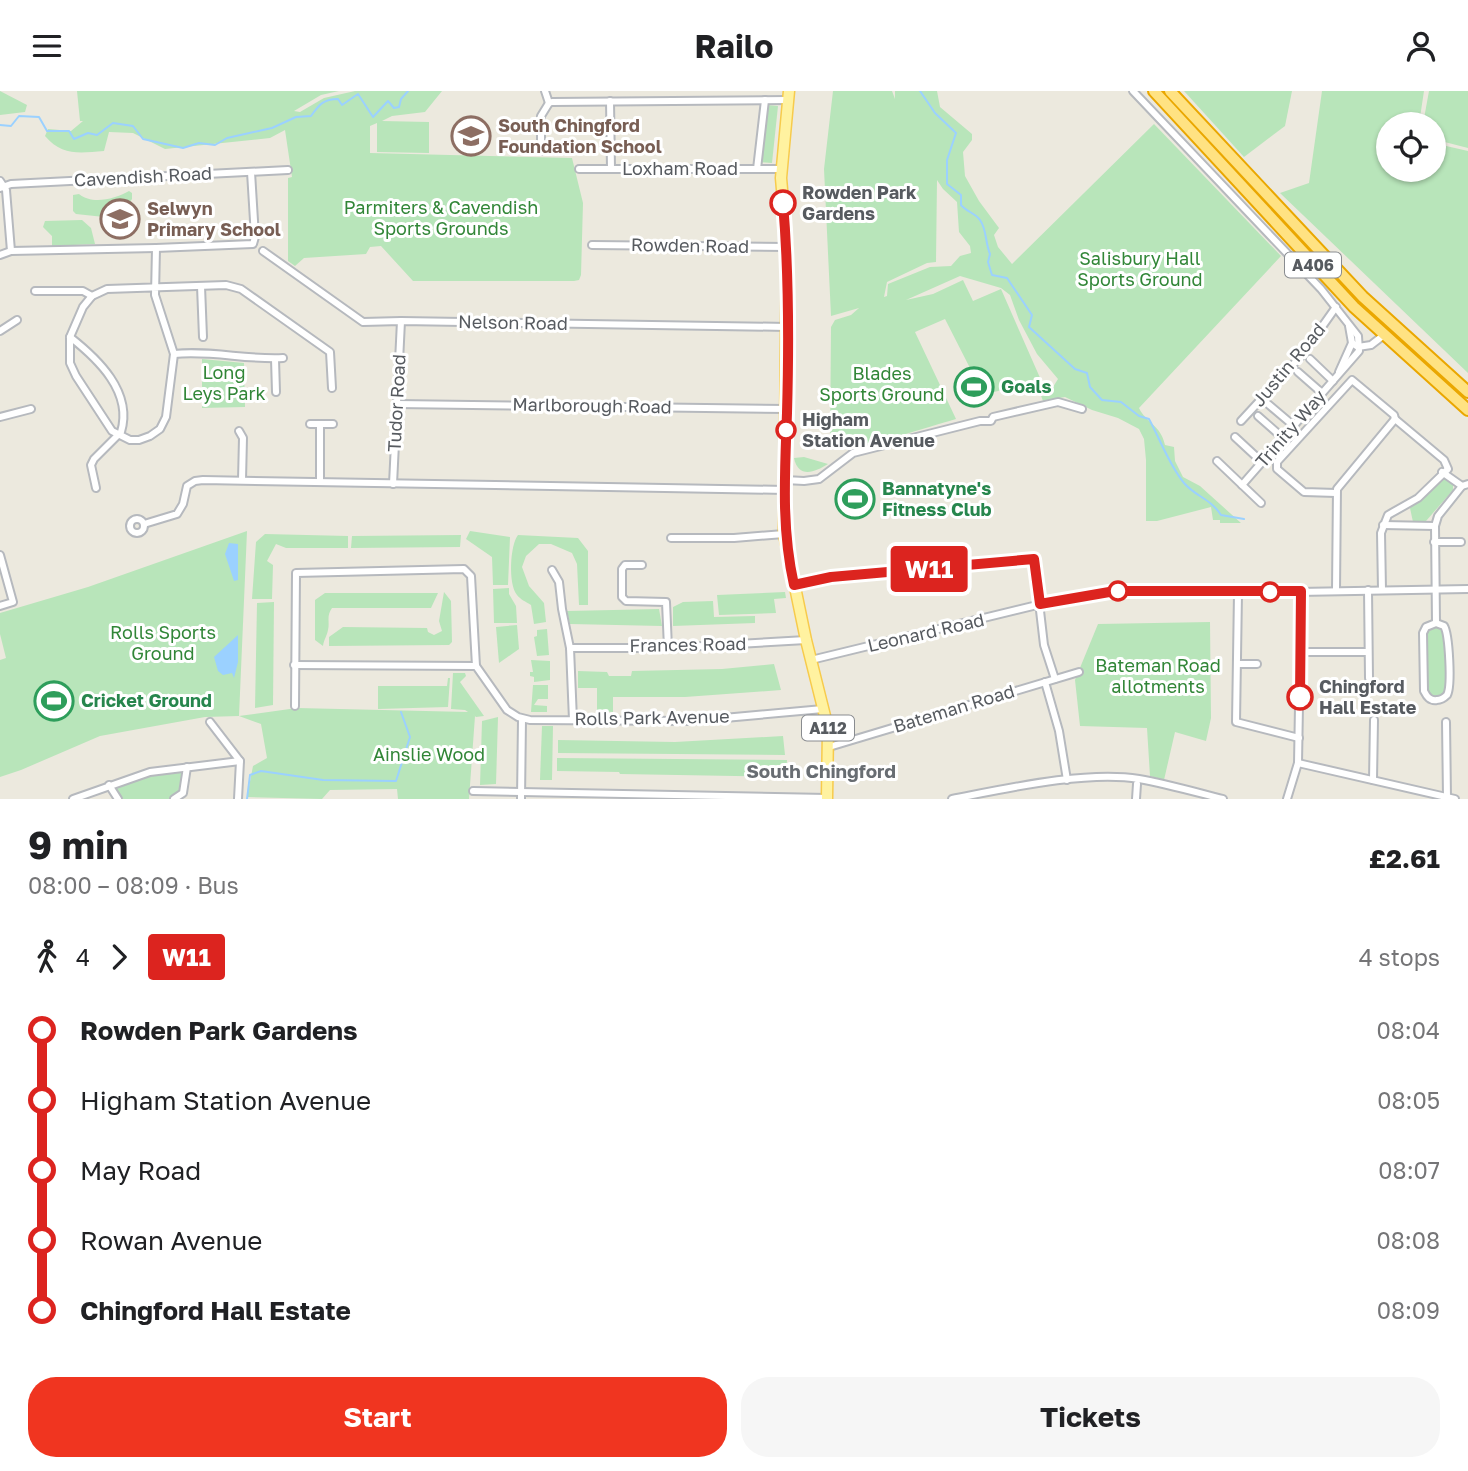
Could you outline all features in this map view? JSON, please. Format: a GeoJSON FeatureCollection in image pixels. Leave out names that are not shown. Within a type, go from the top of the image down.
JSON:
{"type":"FeatureCollection","features":[{"type":"Feature","properties":{"kind":"highway","name":"A406"},"geometry":{"type":"LineString","coordinates":[[1147,91],[1169,109]]}},
{"type":"Feature","properties":{"kind":"highway","name":"A406"},"geometry":{"type":"LineString","coordinates":[[1154,91],[1318,270],[1384,335],[1468,410]]}},
{"type":"Feature","properties":{"kind":"highway","name":"A406"},"geometry":{"type":"LineString","coordinates":[[1170,91],[1363,297],[1468,392]]}},
{"type":"Feature","properties":{"kind":"main road","name":"A112"},"geometry":{"type":"LineString","coordinates":[[789,96],[782,169],[787,247],[785,534],[806,640],[828,727],[827,798]]}},
{"type":"Feature","properties":{"kind":"street"},"geometry":{"type":"LineString","coordinates":[[545,91],[554,102]]}},
{"type":"Feature","properties":{"kind":"street"},"geometry":{"type":"LineString","coordinates":[[541,151],[541,116],[560,91]]}},
{"type":"Feature","properties":{"kind":"street"},"geometry":{"type":"LineString","coordinates":[[1133,91],[1292,256],[1358,336],[1360,347]]}},
{"type":"Feature","properties":{"kind":"street"},"geometry":{"type":"LineString","coordinates":[[554,102],[765,100],[789,96]]}},
{"type":"Feature","properties":{"kind":"street"},"geometry":{"type":"LineString","coordinates":[[757,169],[765,100]]}},
{"type":"Feature","properties":{"kind":"street"},"geometry":{"type":"LineString","coordinates":[[610,101],[611,169]]}},
{"type":"Feature","properties":{"kind":"street","name":"Loxham Road"},"geometry":{"type":"LineString","coordinates":[[579,169],[782,169]]}},
{"type":"Feature","properties":{"kind":"street","name":"Cavendish Road"},"geometry":{"type":"LineString","coordinates":[[1,185],[288,170]]}},
{"type":"Feature","properties":{"kind":"street"},"geometry":{"type":"LineString","coordinates":[[0,254],[11,251],[156,249],[253,244],[255,237],[251,171]]}},
{"type":"Feature","properties":{"kind":"street"},"geometry":{"type":"LineString","coordinates":[[1,185],[11,251]]}},
{"type":"Feature","properties":{"kind":"street","name":"Rowden Road"},"geometry":{"type":"LineString","coordinates":[[592,245],[787,247]]}},
{"type":"Feature","properties":{"kind":"street"},"geometry":{"type":"LineString","coordinates":[[156,249],[155,288],[174,353],[163,425],[155,433],[139,440],[118,436],[73,371],[69,354],[70,337],[76,319],[92,296],[107,289],[155,288],[226,285],[241,289],[327,349],[332,356],[332,388]]}},
{"type":"Feature","properties":{"kind":"street","name":"Nelson Road"},"geometry":{"type":"LineString","coordinates":[[263,251],[363,323],[401,321],[787,327]]}},
{"type":"Feature","properties":{"kind":"street"},"geometry":{"type":"LineString","coordinates":[[201,286],[203,337]]}},
{"type":"Feature","properties":{"kind":"street"},"geometry":{"type":"LineString","coordinates":[[35,291],[83,291],[92,296]]}},
{"type":"Feature","properties":{"kind":"street","name":"Justin Road"},"geometry":{"type":"LineString","coordinates":[[1241,421],[1302,355],[1336,307]]}},
{"type":"Feature","properties":{"kind":"street"},"geometry":{"type":"LineString","coordinates":[[0,331],[17,320]]}},
{"type":"Feature","properties":{"kind":"street","name":"Tudor Road"},"geometry":{"type":"LineString","coordinates":[[393,484],[401,321]]}},
{"type":"Feature","properties":{"kind":"street"},"geometry":{"type":"LineString","coordinates":[[1349,324],[1352,342],[1360,347]]}},
{"type":"Feature","properties":{"kind":"street","name":"Trinity Way"},"geometry":{"type":"LineString","coordinates":[[1339,372],[1347,366],[1360,347],[1371,345],[1384,335]]}},
{"type":"Feature","properties":{"kind":"street"},"geometry":{"type":"LineString","coordinates":[[70,337],[92,354],[118,390],[123,408],[122,427],[118,436],[91,465],[96,488]]}},
{"type":"Feature","properties":{"kind":"street","name":"Trinity Way"},"geometry":{"type":"LineString","coordinates":[[1242,485],[1333,381],[1352,342]]}},
{"type":"Feature","properties":{"kind":"street"},"geometry":{"type":"LineString","coordinates":[[174,353],[283,358]]}},
{"type":"Feature","properties":{"kind":"street"},"geometry":{"type":"LineString","coordinates":[[275,359],[276,392]]}},
{"type":"Feature","properties":{"kind":"street"},"geometry":{"type":"LineString","coordinates":[[1310,359],[1333,381]]}},
{"type":"Feature","properties":{"kind":"street"},"geometry":{"type":"LineString","coordinates":[[1298,372],[1322,393]]}},
{"type":"Feature","properties":{"kind":"street"},"geometry":{"type":"LineString","coordinates":[[1336,493],[1304,492],[1278,469],[1277,462],[1352,380],[1435,451],[1448,466],[1418,498],[1391,511],[1383,526],[1382,590]]}},
{"type":"Feature","properties":{"kind":"street"},"geometry":{"type":"LineString","coordinates":[[144,524],[177,515],[187,486],[203,480],[393,484],[785,485],[819,478],[853,453],[980,421],[991,421],[993,417],[1013,411],[1058,402],[1082,409]]}},
{"type":"Feature","properties":{"kind":"street","name":"Marlborough Road"},"geometry":{"type":"LineString","coordinates":[[397,404],[787,409]]}},
{"type":"Feature","properties":{"kind":"street"},"geometry":{"type":"LineString","coordinates":[[1268,404],[1294,426]]}},
{"type":"Feature","properties":{"kind":"street"},"geometry":{"type":"LineString","coordinates":[[0,417],[31,409]]}},
{"type":"Feature","properties":{"kind":"street"},"geometry":{"type":"LineString","coordinates":[[1258,416],[1283,438]]}},
{"type":"Feature","properties":{"kind":"street"},"geometry":{"type":"LineString","coordinates":[[1336,590],[1338,487],[1395,419]]}},
{"type":"Feature","properties":{"kind":"street"},"geometry":{"type":"LineString","coordinates":[[310,424],[333,424]]}},
{"type":"Feature","properties":{"kind":"street"},"geometry":{"type":"LineString","coordinates":[[320,424],[320,481]]}},
{"type":"Feature","properties":{"kind":"street"},"geometry":{"type":"LineString","coordinates":[[239,431],[243,438],[242,480]]}},
{"type":"Feature","properties":{"kind":"street"},"geometry":{"type":"LineString","coordinates":[[1235,437],[1262,462]]}},
{"type":"Feature","properties":{"kind":"street"},"geometry":{"type":"LineString","coordinates":[[1217,461],[1261,503]]}},
{"type":"Feature","properties":{"kind":"street"},"geometry":{"type":"LineString","coordinates":[[1436,623],[1435,526],[1438,516],[1465,485],[1442,472]]}},
{"type":"Feature","properties":{"kind":"street"},"geometry":{"type":"LineString","coordinates":[[1383,526],[1435,526]]}},
{"type":"Feature","properties":{"kind":"street"},"geometry":{"type":"LineString","coordinates":[[671,538],[734,538],[785,534]]}},
{"type":"Feature","properties":{"kind":"street"},"geometry":{"type":"LineString","coordinates":[[1434,542],[1461,542]]}},
{"type":"Feature","properties":{"kind":"street"},"geometry":{"type":"LineString","coordinates":[[0,555],[13,601],[0,605]]}},
{"type":"Feature","properties":{"kind":"street"},"geometry":{"type":"LineString","coordinates":[[794,585],[831,577],[1034,559],[1044,645],[1055,679]]}},
{"type":"Feature","properties":{"kind":"street"},"geometry":{"type":"LineString","coordinates":[[642,565],[625,565],[622,569],[622,597],[626,601],[666,602],[668,648]]}},
{"type":"Feature","properties":{"kind":"street"},"geometry":{"type":"LineString","coordinates":[[295,706],[296,573],[467,570],[471,576],[476,666],[507,710],[522,719],[521,799]]}},
{"type":"Feature","properties":{"kind":"street"},"geometry":{"type":"LineString","coordinates":[[552,570],[559,582],[570,647],[573,720]]}},
{"type":"Feature","properties":{"kind":"street","name":"Leonard Road"},"geometry":{"type":"LineString","coordinates":[[811,660],[1040,604],[1115,591],[1238,593],[1468,589]]}},
{"type":"Feature","properties":{"kind":"street"},"geometry":{"type":"LineString","coordinates":[[1368,590],[1368,678]]}},
{"type":"Feature","properties":{"kind":"street"},"geometry":{"type":"LineString","coordinates":[[1287,799],[1298,763],[1301,591]]}},
{"type":"Feature","properties":{"kind":"street"},"geometry":{"type":"LineString","coordinates":[[1238,593],[1236,722],[1299,738]]}},
{"type":"Feature","properties":{"kind":"street"},"geometry":{"type":"LineString","coordinates":[[1436,623],[1444,626],[1448,632],[1448,691],[1443,698],[1436,701],[1429,699],[1423,691],[1423,633],[1426,627],[1436,623]]}},
{"type":"Feature","properties":{"kind":"street","name":"Frances Road"},"geometry":{"type":"LineString","coordinates":[[570,647],[668,648],[806,640]]}},
{"type":"Feature","properties":{"kind":"street"},"geometry":{"type":"LineString","coordinates":[[1301,652],[1368,652]]}},
{"type":"Feature","properties":{"kind":"street"},"geometry":{"type":"LineString","coordinates":[[1237,664],[1257,664]]}},
{"type":"Feature","properties":{"kind":"street"},"geometry":{"type":"LineString","coordinates":[[294,665],[476,666]]}},
{"type":"Feature","properties":{"kind":"street","name":"Bateman Road"},"geometry":{"type":"LineString","coordinates":[[829,747],[1079,673]]}},
{"type":"Feature","properties":{"kind":"street"},"geometry":{"type":"LineString","coordinates":[[1045,682],[1059,731],[1068,780]]}},
{"type":"Feature","properties":{"kind":"street","name":"Rolls Park Avenue"},"geometry":{"type":"LineString","coordinates":[[522,719],[691,721],[823,709]]}},
{"type":"Feature","properties":{"kind":"street"},"geometry":{"type":"LineString","coordinates":[[1373,780],[1374,720]]}},
{"type":"Feature","properties":{"kind":"street"},"geometry":{"type":"LineString","coordinates":[[210,722],[240,761],[238,799]]}},
{"type":"Feature","properties":{"kind":"street"},"geometry":{"type":"LineString","coordinates":[[1446,722],[1447,797]]}},
{"type":"Feature","properties":{"kind":"street"},"geometry":{"type":"LineString","coordinates":[[73,799],[150,772],[240,761]]}},
{"type":"Feature","properties":{"kind":"street"},"geometry":{"type":"LineString","coordinates":[[1298,763],[1455,799]]}},
{"type":"Feature","properties":{"kind":"street"},"geometry":{"type":"LineString","coordinates":[[174,799],[183,793],[187,767]]}},
{"type":"Feature","properties":{"kind":"street"},"geometry":{"type":"LineString","coordinates":[[952,799],[1068,780],[1137,778],[1223,799]]}},
{"type":"Feature","properties":{"kind":"street"},"geometry":{"type":"LineString","coordinates":[[1136,799],[1137,784]]}},
{"type":"Feature","properties":{"kind":"street"},"geometry":{"type":"LineString","coordinates":[[109,785],[118,799]]}},
{"type":"Feature","properties":{"kind":"street"},"geometry":{"type":"LineString","coordinates":[[473,791],[827,798]]}},
{"type":"Feature","properties":{"kind":"green space"},"geometry":{"type":"Polygon","coordinates":[[[0,91],[27,105],[25,112],[0,115],[0,91]]]}},
{"type":"Feature","properties":{"kind":"green space","name":"Parmiters & Cavendish Sports Grounds"},"geometry":{"type":"Polygon","coordinates":[[[77,91],[339,91],[321,95],[294,111],[300,112],[324,98],[355,91],[442,91],[425,112],[392,116],[382,121],[429,122],[429,153],[377,152],[377,123],[370,126],[370,153],[572,158],[583,203],[581,275],[579,280],[574,281],[413,281],[381,246],[370,247],[366,254],[304,258],[295,266],[288,261],[288,178],[292,177],[285,130],[270,138],[165,149],[133,133],[109,132],[104,151],[72,152],[58,147],[45,136],[48,129],[71,131],[83,121],[80,121],[77,91]]]}},
{"type":"Feature","properties":{"kind":"green space"},"geometry":{"type":"Polygon","coordinates":[[[833,91],[892,91],[895,99],[895,91],[937,91],[940,107],[972,134],[972,140],[963,152],[965,176],[999,228],[994,235],[998,247],[1012,264],[1154,124],[1281,256],[1139,408],[1157,428],[1165,445],[1174,447],[1175,461],[1183,477],[1200,486],[1241,523],[1220,523],[1220,520],[1213,520],[1211,507],[1157,521],[1146,521],[1146,460],[1144,439],[1139,429],[1065,397],[1043,401],[1040,393],[1053,387],[1058,379],[1037,354],[1019,320],[1010,295],[1001,288],[960,276],[906,300],[933,294],[963,280],[973,301],[1001,289],[1041,380],[1014,392],[1006,389],[990,393],[979,367],[971,370],[945,319],[915,332],[956,419],[874,442],[830,446],[831,327],[835,320],[851,315],[859,308],[831,316],[824,169],[833,91]],[[937,180],[936,262],[927,263],[887,282],[884,297],[887,296],[888,284],[930,267],[951,266],[960,256],[971,253],[970,246],[959,232],[957,202],[937,180]]]}},
{"type":"Feature","properties":{"kind":"green space"},"geometry":{"type":"Polygon","coordinates":[[[1184,91],[1292,91],[1285,126],[1244,157],[1184,91]]]}},
{"type":"Feature","properties":{"kind":"green space"},"geometry":{"type":"Polygon","coordinates":[[[1322,91],[1424,91],[1421,112],[1376,112],[1376,182],[1446,182],[1446,146],[1468,151],[1468,373],[1280,193],[1309,183],[1322,91]]]}},
{"type":"Feature","properties":{"kind":"green space"},"geometry":{"type":"Polygon","coordinates":[[[1429,91],[1468,91],[1468,148],[1446,142],[1446,112],[1425,112],[1429,91]]]}},
{"type":"Feature","properties":{"kind":"green space"},"geometry":{"type":"Polygon","coordinates":[[[766,105],[778,106],[772,163],[759,162],[766,105]]]}},
{"type":"Feature","properties":{"kind":"green space"},"geometry":{"type":"Polygon","coordinates":[[[129,191],[132,193],[132,199],[123,213],[104,217],[76,214],[73,211],[73,195],[104,200],[129,191]]]}},
{"type":"Feature","properties":{"kind":"green space"},"geometry":{"type":"Polygon","coordinates":[[[82,220],[91,228],[95,244],[52,246],[52,236],[43,227],[45,221],[82,220]]]}},
{"type":"Feature","properties":{"kind":"green space","name":"Long Leys Park"},"geometry":{"type":"Polygon","coordinates":[[[202,359],[244,363],[245,407],[202,408],[202,359]]]}},
{"type":"Feature","properties":{"kind":"green space"},"geometry":{"type":"Polygon","coordinates":[[[804,457],[828,464],[817,470],[803,471],[799,469],[794,458],[804,457]]]}},
{"type":"Feature","properties":{"kind":"green space"},"geometry":{"type":"Polygon","coordinates":[[[1445,478],[1453,485],[1453,490],[1426,521],[1413,522],[1410,508],[1445,478]]]}},
{"type":"Feature","properties":{"kind":"green space","name":"Rolls Sports Ground"},"geometry":{"type":"Polygon","coordinates":[[[247,531],[239,716],[205,717],[100,736],[0,777],[0,660],[6,658],[0,634],[0,613],[88,587],[247,531]]]}},
{"type":"Feature","properties":{"kind":"green space"},"geometry":{"type":"Polygon","coordinates":[[[470,531],[510,537],[508,585],[493,585],[492,557],[466,539],[470,531]]]}},
{"type":"Feature","properties":{"kind":"green space"},"geometry":{"type":"Polygon","coordinates":[[[265,534],[348,536],[348,548],[286,548],[276,544],[267,561],[273,565],[272,599],[252,599],[256,542],[265,534]]]}},
{"type":"Feature","properties":{"kind":"green space"},"geometry":{"type":"Polygon","coordinates":[[[461,535],[460,547],[351,548],[352,536],[461,535]]]}},
{"type":"Feature","properties":{"kind":"green space"},"geometry":{"type":"Polygon","coordinates":[[[518,535],[578,538],[588,551],[588,605],[579,605],[577,564],[572,553],[551,544],[539,544],[526,556],[522,567],[529,586],[544,603],[546,622],[534,624],[531,605],[517,595],[512,582],[512,555],[518,535]]]}},
{"type":"Feature","properties":{"kind":"green space"},"geometry":{"type":"Polygon","coordinates":[[[509,588],[509,594],[516,606],[517,623],[494,623],[493,589],[509,588]]]}},
{"type":"Feature","properties":{"kind":"green space"},"geometry":{"type":"Polygon","coordinates":[[[444,592],[451,601],[452,642],[449,645],[329,646],[329,637],[343,627],[427,628],[428,632],[434,635],[442,631],[439,621],[444,592]]]}},
{"type":"Feature","properties":{"kind":"green space"},"geometry":{"type":"Polygon","coordinates":[[[785,592],[786,598],[774,599],[776,613],[719,615],[717,595],[785,592]]]}},
{"type":"Feature","properties":{"kind":"green space"},"geometry":{"type":"Polygon","coordinates":[[[325,593],[438,593],[431,608],[332,608],[323,646],[315,640],[315,600],[325,593]]]}},
{"type":"Feature","properties":{"kind":"green space"},"geometry":{"type":"Polygon","coordinates":[[[713,601],[714,617],[755,616],[755,623],[673,626],[673,607],[683,602],[713,601]]]}},
{"type":"Feature","properties":{"kind":"green space"},"geometry":{"type":"Polygon","coordinates":[[[274,602],[273,705],[255,708],[257,603],[274,602]]]}},
{"type":"Feature","properties":{"kind":"green space"},"geometry":{"type":"Polygon","coordinates":[[[659,609],[662,626],[570,624],[567,611],[659,609]]]}},
{"type":"Feature","properties":{"kind":"green space","name":"Bateman Road allotments"},"geometry":{"type":"Polygon","coordinates":[[[1210,622],[1211,718],[1206,741],[1175,732],[1164,780],[1150,776],[1147,728],[1080,726],[1075,680],[1098,624],[1210,622]]]}},
{"type":"Feature","properties":{"kind":"green space"},"geometry":{"type":"Polygon","coordinates":[[[517,625],[519,649],[499,663],[496,627],[517,625]]]}},
{"type":"Feature","properties":{"kind":"green space"},"geometry":{"type":"Polygon","coordinates":[[[1435,626],[1443,629],[1446,634],[1446,691],[1439,697],[1426,691],[1426,634],[1428,629],[1435,626]]]}},
{"type":"Feature","properties":{"kind":"green space"},"geometry":{"type":"Polygon","coordinates":[[[547,629],[549,655],[537,656],[534,637],[537,636],[537,630],[547,629]]]}},
{"type":"Feature","properties":{"kind":"green space"},"geometry":{"type":"Polygon","coordinates":[[[531,660],[550,661],[550,680],[534,682],[534,677],[530,676],[530,672],[533,672],[531,660]]]}},
{"type":"Feature","properties":{"kind":"green space"},"geometry":{"type":"Polygon","coordinates":[[[774,664],[781,690],[685,697],[613,697],[613,712],[597,711],[597,688],[578,688],[578,671],[631,676],[632,671],[722,669],[774,664]]]}},
{"type":"Feature","properties":{"kind":"green space","name":"Ainslie Wood"},"geometry":{"type":"Polygon","coordinates":[[[453,673],[465,673],[466,676],[460,682],[484,716],[475,716],[469,799],[398,799],[397,789],[330,790],[322,799],[247,797],[253,766],[267,758],[261,724],[239,716],[297,708],[468,712],[451,709],[453,673]]]}},
{"type":"Feature","properties":{"kind":"green space"},"geometry":{"type":"Polygon","coordinates":[[[448,678],[448,707],[378,709],[378,686],[447,686],[448,678]]]}},
{"type":"Feature","properties":{"kind":"green space"},"geometry":{"type":"Polygon","coordinates":[[[533,685],[548,685],[548,699],[538,699],[534,705],[547,706],[547,712],[531,712],[533,685]]]}},
{"type":"Feature","properties":{"kind":"green space"},"geometry":{"type":"Polygon","coordinates":[[[498,717],[496,784],[480,785],[482,721],[498,717]]]}},
{"type":"Feature","properties":{"kind":"green space"},"geometry":{"type":"Polygon","coordinates":[[[542,726],[553,726],[552,780],[540,780],[542,726]]]}},
{"type":"Feature","properties":{"kind":"green space"},"geometry":{"type":"Polygon","coordinates":[[[783,736],[785,755],[558,753],[558,740],[675,742],[783,736]]]}},
{"type":"Feature","properties":{"kind":"green space"},"geometry":{"type":"Polygon","coordinates":[[[557,758],[787,760],[786,777],[557,771],[557,758]]]}},
{"type":"Feature","properties":{"kind":"green space"},"geometry":{"type":"Polygon","coordinates":[[[187,767],[185,786],[174,799],[118,799],[109,785],[150,772],[187,767]]]}},
{"type":"Feature","properties":{"kind":"water"},"geometry":{"type":"Polygon","coordinates":[[[229,543],[238,544],[238,580],[234,581],[225,554],[229,543]]]}},
{"type":"Feature","properties":{"kind":"water"},"geometry":{"type":"Polygon","coordinates":[[[238,635],[238,662],[234,678],[232,673],[223,675],[218,671],[214,657],[238,635]]]}},
{"type":"Feature","properties":{"kind":"waterway"},"geometry":{"type":"LineString","coordinates":[[0,125],[11,126],[19,116],[39,117],[47,131],[69,131],[74,139],[88,133],[97,135],[113,123],[133,126],[143,139],[183,148],[199,143],[215,145],[227,138],[272,128],[296,117],[311,116],[325,101],[338,99],[342,105],[358,94],[373,117],[388,101],[394,108],[399,107],[401,99],[408,91]]}},
{"type":"Feature","properties":{"kind":"waterway"},"geometry":{"type":"LineString","coordinates":[[920,91],[935,113],[956,133],[947,160],[947,184],[961,195],[961,205],[982,224],[992,275],[1007,278],[1032,315],[1029,327],[1075,369],[1087,373],[1090,387],[1102,400],[1121,402],[1139,416],[1149,419],[1174,468],[1189,488],[1221,515],[1244,519]]}},
{"type":"Feature","properties":{"kind":"waterway"},"geometry":{"type":"LineString","coordinates":[[247,799],[250,775],[261,771],[323,780],[396,781],[410,737],[401,712]]}},
{"type":"Feature","properties":{"kind":"bus line","name":"W11"},"geometry":{"type":"LineString","coordinates":[[783,203],[787,247],[788,350],[785,534],[794,585],[831,577],[1034,559],[1040,604],[1115,591],[1301,591],[1300,697]]}},
{"type":"Feature","properties":{"kind":"place","name":"South Chingford Foundation School"},"geometry":{"type":"Point","coordinates":[471,136]}},
{"type":"Feature","properties":{"kind":"place","name":"Rowden Park Gardens"},"geometry":{"type":"Point","coordinates":[783,203]}},
{"type":"Feature","properties":{"kind":"place","name":"Selwyn Primary School"},"geometry":{"type":"Point","coordinates":[120,219]}},
{"type":"Feature","properties":{"kind":"place","name":"Goals"},"geometry":{"type":"Point","coordinates":[974,387]}},
{"type":"Feature","properties":{"kind":"place","name":"Higham Station Avenue"},"geometry":{"type":"Point","coordinates":[786,430]}},
{"type":"Feature","properties":{"kind":"place","name":"Bannatyne's Fitness Club"},"geometry":{"type":"Point","coordinates":[855,499]}},
{"type":"Feature","properties":{"kind":"place","name":"Chingford Hall Estate"},"geometry":{"type":"Point","coordinates":[1300,697]}},
{"type":"Feature","properties":{"kind":"place","name":"Cricket Ground"},"geometry":{"type":"Point","coordinates":[54,701]}},
{"type":"Feature","properties":{"kind":"district","name":"South Chingford"},"geometry":{"type":"Point","coordinates":[821,771]}},
{"type":"Feature","properties":{"kind":"park label","name":"Salisbury Hall Sports Ground"},"geometry":{"type":"Point","coordinates":[1140,270]}},
{"type":"Feature","properties":{"kind":"park label","name":"Blades Sports Ground"},"geometry":{"type":"Point","coordinates":[882,384]}}]}
